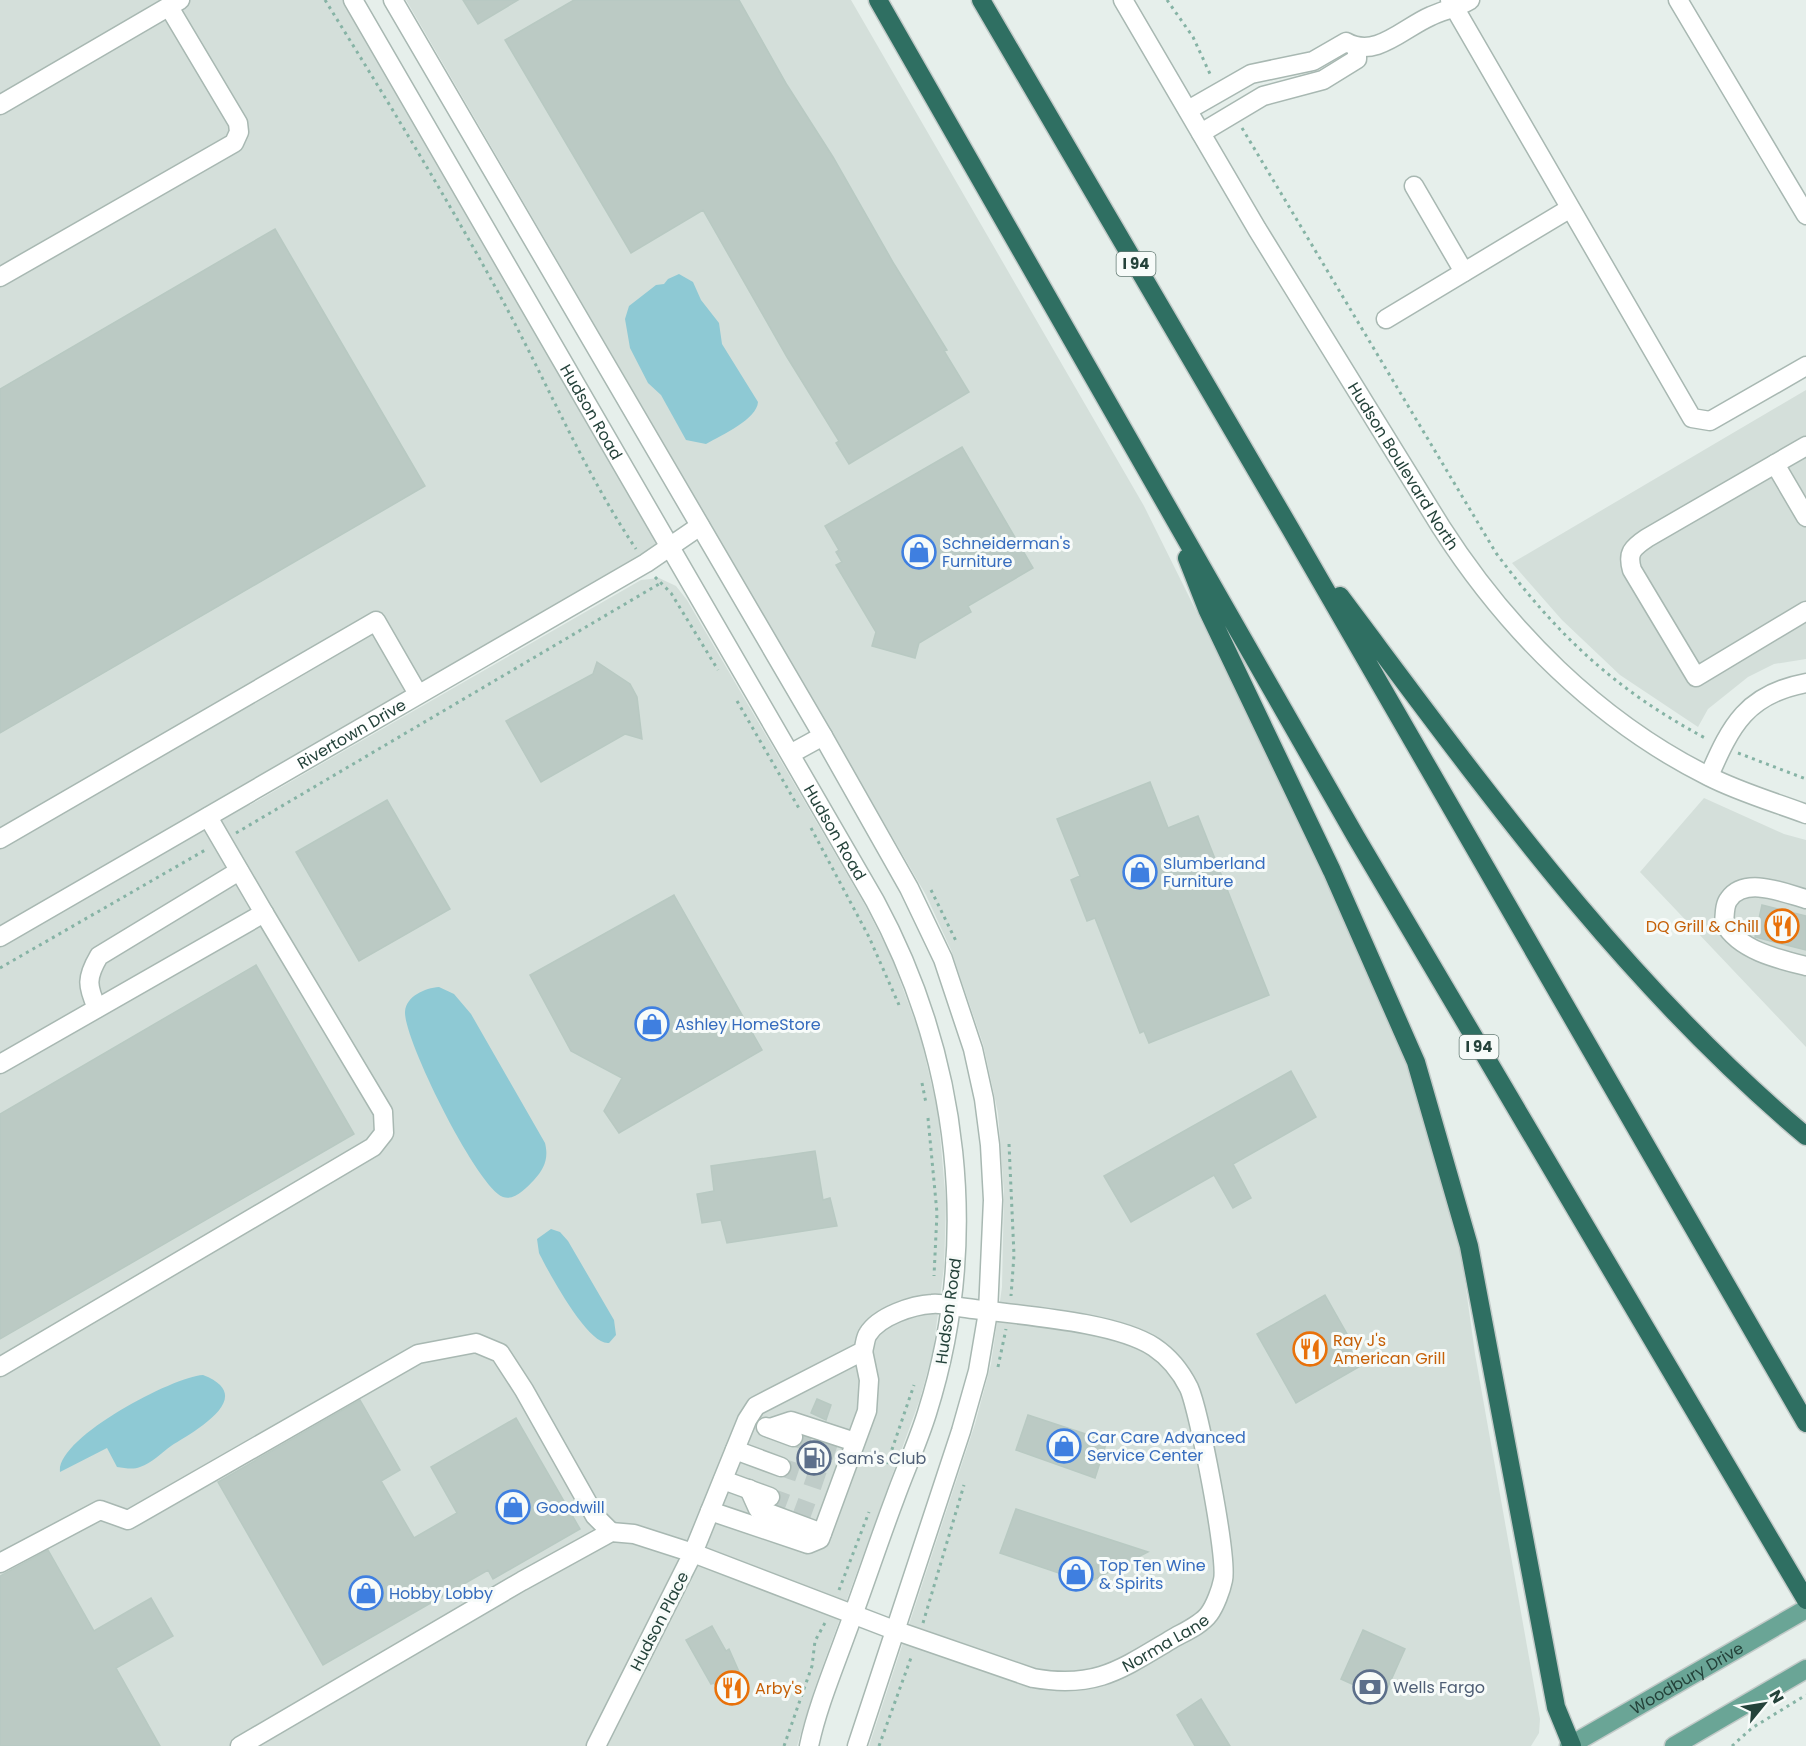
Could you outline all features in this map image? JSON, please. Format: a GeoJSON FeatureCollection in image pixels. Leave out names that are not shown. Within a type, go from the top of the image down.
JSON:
{"type":"FeatureCollection","features":[{"type":"Feature","properties":{"kind":"highway","name":"I 94"},"geometry":{"type":"LineString","coordinates":[[878,0],[1362,847],[1806,1600]]}},
{"type":"Feature","properties":{"kind":"highway","name":"I 94"},"geometry":{"type":"LineString","coordinates":[[981,0],[1290,528],[1806,1423]]}},
{"type":"Feature","properties":{"kind":"highway"},"geometry":{"type":"LineString","coordinates":[[1159,489],[1207,609],[1332,871],[1416,1062],[1468,1246],[1556,1707],[1571,1746]]}},
{"type":"Feature","properties":{"kind":"highway"},"geometry":{"type":"LineString","coordinates":[[1290,528],[1490,796],[1632,969],[1690,1032],[1758,1097],[1806,1136]]}},
{"type":"Feature","properties":{"kind":"main road","name":"Woodbury Drive"},"geometry":{"type":"LineString","coordinates":[[1571,1746],[1806,1609]]}},
{"type":"Feature","properties":{"kind":"main road"},"geometry":{"type":"LineString","coordinates":[[1674,1746],[1806,1669]]}},
{"type":"Feature","properties":{"kind":"street"},"geometry":{"type":"LineString","coordinates":[[0,105],[174,4],[191,0]]}},
{"type":"Feature","properties":{"kind":"street","name":"Hudson Road"},"geometry":{"type":"LineString","coordinates":[[353,0],[792,753],[896,940],[924,1011],[939,1060],[955,1160],[957,1253],[942,1305],[941,1364],[927,1414],[853,1614],[809,1746]]}},
{"type":"Feature","properties":{"kind":"street"},"geometry":{"type":"LineString","coordinates":[[393,0],[823,736],[930,928],[973,1049],[984,1099],[990,1145],[993,1200],[988,1312],[978,1371],[967,1411],[856,1746]]}},
{"type":"Feature","properties":{"kind":"street","name":"Hudson Boulevard North"},"geometry":{"type":"LineString","coordinates":[[1123,0],[1257,229],[1456,550],[1501,609],[1553,665],[1583,693],[1659,748],[1709,777],[1806,814]]}},
{"type":"Feature","properties":{"kind":"street"},"geometry":{"type":"LineString","coordinates":[[1678,0],[1806,215]]}},
{"type":"Feature","properties":{"kind":"street"},"geometry":{"type":"LineString","coordinates":[[1188,110],[1251,74],[1313,61],[1346,42],[1357,48],[1376,47],[1431,15],[1458,3],[1569,209],[1692,418],[1710,421],[1806,366]]}},
{"type":"Feature","properties":{"kind":"street"},"geometry":{"type":"LineString","coordinates":[[0,277],[234,143],[239,132],[238,123],[186,36],[174,4]]}},
{"type":"Feature","properties":{"kind":"street"},"geometry":{"type":"LineString","coordinates":[[1201,133],[1263,96],[1323,80],[1357,59],[1357,48]]}},
{"type":"Feature","properties":{"kind":"street"},"geometry":{"type":"LineString","coordinates":[[1313,61],[1323,80]]}},
{"type":"Feature","properties":{"kind":"street"},"geometry":{"type":"LineString","coordinates":[[1414,186],[1464,272]]}},
{"type":"Feature","properties":{"kind":"street"},"geometry":{"type":"LineString","coordinates":[[1386,319],[1569,209]]}},
{"type":"Feature","properties":{"kind":"street"},"geometry":{"type":"LineString","coordinates":[[1806,446],[1647,538],[1633,547],[1629,557],[1632,570],[1696,677],[1806,611]]}},
{"type":"Feature","properties":{"kind":"street"},"geometry":{"type":"LineString","coordinates":[[1775,464],[1806,517]]}},
{"type":"Feature","properties":{"kind":"street","name":"Rivertown Drive"},"geometry":{"type":"LineString","coordinates":[[0,937],[646,563],[700,526]]}},
{"type":"Feature","properties":{"kind":"street"},"geometry":{"type":"LineString","coordinates":[[0,838],[376,621],[418,694]]}},
{"type":"Feature","properties":{"kind":"street"},"geometry":{"type":"LineString","coordinates":[[1709,777],[1729,732],[1745,712],[1763,697],[1782,687],[1806,683]]}},
{"type":"Feature","properties":{"kind":"street"},"geometry":{"type":"LineString","coordinates":[[792,753],[823,736]]}},
{"type":"Feature","properties":{"kind":"street"},"geometry":{"type":"LineString","coordinates":[[0,1366],[373,1147],[384,1133],[384,1112],[208,817]]}},
{"type":"Feature","properties":{"kind":"street"},"geometry":{"type":"LineString","coordinates":[[97,1008],[88,988],[91,970],[99,956],[239,871]]}},
{"type":"Feature","properties":{"kind":"street"},"geometry":{"type":"LineString","coordinates":[[1806,899],[1760,888],[1741,889],[1729,899],[1724,923],[1734,938],[1770,956],[1806,966]]}},
{"type":"Feature","properties":{"kind":"street"},"geometry":{"type":"LineString","coordinates":[[1726,906],[1737,930],[1754,942],[1806,956]]}},
{"type":"Feature","properties":{"kind":"street"},"geometry":{"type":"LineString","coordinates":[[0,1064],[264,913]]}},
{"type":"Feature","properties":{"kind":"street"},"geometry":{"type":"LineString","coordinates":[[710,1511],[808,1544],[820,1539],[821,1521],[832,1485],[867,1411],[869,1380],[863,1351],[867,1335],[875,1326],[905,1310],[942,1305]]}},
{"type":"Feature","properties":{"kind":"street","name":"Norma Lane"},"geometry":{"type":"LineString","coordinates":[[853,1614],[1033,1678],[1076,1683],[1096,1679],[1123,1669],[1197,1624],[1209,1615],[1223,1579],[1222,1553],[1196,1407],[1184,1378],[1170,1360],[1155,1347],[1121,1332],[942,1305]]}},
{"type":"Feature","properties":{"kind":"street"},"geometry":{"type":"LineString","coordinates":[[0,1563],[100,1510],[128,1520],[418,1354],[476,1343],[500,1353],[524,1390],[595,1516],[611,1532]]}},
{"type":"Feature","properties":{"kind":"street"},"geometry":{"type":"LineString","coordinates":[[240,1746],[522,1581],[611,1532],[634,1534],[693,1552],[747,1420],[756,1406],[765,1399],[863,1351]]}},
{"type":"Feature","properties":{"kind":"street"},"geometry":{"type":"LineString","coordinates":[[747,1420],[793,1437]]}},
{"type":"Feature","properties":{"kind":"street"},"geometry":{"type":"LineString","coordinates":[[770,1428],[791,1420],[847,1450]]}},
{"type":"Feature","properties":{"kind":"street"},"geometry":{"type":"LineString","coordinates":[[735,1450],[781,1467]]}},
{"type":"Feature","properties":{"kind":"street"},"geometry":{"type":"LineString","coordinates":[[723,1480],[770,1497]]}},
{"type":"Feature","properties":{"kind":"street"},"geometry":{"type":"LineString","coordinates":[[749,1490],[758,1509],[821,1521]]}},
{"type":"Feature","properties":{"kind":"street","name":"Hudson Place"},"geometry":{"type":"LineString","coordinates":[[596,1746],[693,1552],[853,1614]]}},
{"type":"Feature","properties":{"kind":"path"},"geometry":{"type":"LineString","coordinates":[[325,0],[408,136],[504,304],[628,537]]}},
{"type":"Feature","properties":{"kind":"path"},"geometry":{"type":"LineString","coordinates":[[1167,0],[1189,31],[1213,81]]}},
{"type":"Feature","properties":{"kind":"path"},"geometry":{"type":"LineString","coordinates":[[1243,130],[1497,553],[1534,603],[1580,650],[1630,694],[1722,746],[1806,779]]}},
{"type":"Feature","properties":{"kind":"path"},"geometry":{"type":"LineString","coordinates":[[0,968],[222,841],[659,584],[671,593],[721,674]]}},
{"type":"Feature","properties":{"kind":"path"},"geometry":{"type":"LineString","coordinates":[[733,694],[801,812]]}},
{"type":"Feature","properties":{"kind":"path"},"geometry":{"type":"LineString","coordinates":[[807,821],[869,937],[902,1011]]}},
{"type":"Feature","properties":{"kind":"path"},"geometry":{"type":"LineString","coordinates":[[920,1074],[934,1168],[942,1305]]}},
{"type":"Feature","properties":{"kind":"path"},"geometry":{"type":"LineString","coordinates":[[886,1467],[914,1384]]}},
{"type":"Feature","properties":{"kind":"path"},"geometry":{"type":"LineString","coordinates":[[865,1581],[846,1573],[870,1510]]}},
{"type":"Feature","properties":{"kind":"path"},"geometry":{"type":"LineString","coordinates":[[905,1596],[928,1605]]}},
{"type":"Feature","properties":{"kind":"path"},"geometry":{"type":"LineString","coordinates":[[784,1746],[812,1666],[818,1636]]}},
{"type":"Feature","properties":{"kind":"path"},"geometry":{"type":"LineString","coordinates":[[879,1746],[904,1677]]}},
{"type":"Feature","properties":{"kind":"path"},"geometry":{"type":"LineString","coordinates":[[1732,1746],[1752,1728],[1806,1695]]}},
{"type":"Feature","properties":{"kind":"shaded area"},"geometry":{"type":"Polygon","coordinates":[[[0,0],[353,0],[671,546],[245,796],[250,805],[641,580],[659,578],[676,586],[687,600],[865,905],[891,956],[920,1035],[938,1112],[946,1203],[944,1267],[933,1351],[920,1399],[814,1690],[797,1746],[0,1746],[0,0]]]}},
{"type":"Feature","properties":{"kind":"shaded area"},"geometry":{"type":"Polygon","coordinates":[[[406,0],[851,0],[1144,506],[1310,840],[1399,1042],[1460,1245],[1475,1354],[1540,1719],[1539,1733],[1531,1746],[869,1746],[975,1424],[991,1364],[1002,1287],[1004,1192],[998,1113],[983,1044],[951,950],[926,895],[406,0]]]}},
{"type":"Feature","properties":{"kind":"shaded area"},"geometry":{"type":"Polygon","coordinates":[[[1806,390],[1806,659],[1774,664],[1748,677],[1708,709],[1698,727],[1620,675],[1562,620],[1512,563],[1806,390]]]}},
{"type":"Feature","properties":{"kind":"shaded area"},"geometry":{"type":"Polygon","coordinates":[[[1704,798],[1784,834],[1806,840],[1806,1047],[1640,872],[1704,798]]]}},
{"type":"Feature","properties":{"kind":"water"},"geometry":{"type":"Polygon","coordinates":[[[679,274],[693,282],[701,300],[719,323],[722,344],[758,402],[752,414],[745,420],[706,444],[686,440],[661,395],[648,383],[630,348],[625,319],[629,306],[656,285],[664,284],[668,279],[679,274]]]}},
{"type":"Feature","properties":{"kind":"water"},"geometry":{"type":"Polygon","coordinates":[[[439,987],[454,994],[471,1014],[545,1143],[546,1159],[540,1172],[524,1190],[512,1197],[503,1197],[491,1187],[460,1141],[429,1080],[408,1028],[405,1012],[409,1001],[422,991],[439,987]]]}},
{"type":"Feature","properties":{"kind":"water"},"geometry":{"type":"Polygon","coordinates":[[[551,1229],[560,1232],[568,1241],[614,1320],[616,1335],[609,1343],[600,1341],[580,1321],[539,1253],[537,1239],[551,1229]]]}},
{"type":"Feature","properties":{"kind":"water"},"geometry":{"type":"Polygon","coordinates":[[[203,1375],[219,1384],[225,1394],[223,1404],[216,1414],[192,1433],[137,1468],[117,1467],[107,1448],[60,1472],[64,1458],[76,1443],[95,1427],[167,1386],[203,1375]]]}},
{"type":"Feature","properties":{"kind":"building"},"geometry":{"type":"Polygon","coordinates":[[[463,0],[518,0],[478,24],[463,0]]]}},
{"type":"Feature","properties":{"kind":"building"},"geometry":{"type":"Polygon","coordinates":[[[574,0],[739,0],[787,85],[833,157],[894,264],[947,350],[944,351],[969,392],[849,464],[836,443],[839,441],[787,357],[703,210],[631,253],[505,40],[574,0]]]}},
{"type":"Feature","properties":{"kind":"building"},"geometry":{"type":"Polygon","coordinates":[[[275,229],[425,486],[0,733],[0,389],[275,229]]]}},
{"type":"Feature","properties":{"kind":"building"},"geometry":{"type":"Polygon","coordinates":[[[962,447],[1033,568],[968,606],[971,612],[919,643],[915,658],[872,646],[876,632],[836,565],[842,562],[836,552],[839,550],[825,526],[962,447]]]}},
{"type":"Feature","properties":{"kind":"building"},"geometry":{"type":"Polygon","coordinates":[[[597,662],[630,684],[637,697],[642,739],[625,734],[541,782],[506,721],[593,674],[597,662]]]}},
{"type":"Feature","properties":{"kind":"building"},"geometry":{"type":"Polygon","coordinates":[[[1150,782],[1168,828],[1198,816],[1269,995],[1149,1043],[1144,1031],[1140,1033],[1095,918],[1087,921],[1071,880],[1080,876],[1057,819],[1150,782]]]}},
{"type":"Feature","properties":{"kind":"building"},"geometry":{"type":"Polygon","coordinates":[[[387,800],[450,909],[359,961],[296,852],[387,800]]]}},
{"type":"Feature","properties":{"kind":"building","name":"Ashley HomeStore"},"geometry":{"type":"Polygon","coordinates":[[[674,895],[762,1050],[619,1133],[604,1111],[622,1078],[571,1051],[530,975],[674,895]]]}},
{"type":"Feature","properties":{"kind":"building","name":"DQ Grill & Chill"},"geometry":{"type":"Polygon","coordinates":[[[1762,905],[1806,916],[1806,950],[1755,937],[1762,905]]]}},
{"type":"Feature","properties":{"kind":"building"},"geometry":{"type":"Polygon","coordinates":[[[256,965],[354,1134],[0,1339],[0,1114],[256,965]]]}},
{"type":"Feature","properties":{"kind":"building"},"geometry":{"type":"Polygon","coordinates":[[[1291,1071],[1316,1117],[1233,1164],[1251,1198],[1233,1208],[1214,1175],[1131,1222],[1104,1176],[1291,1071]]]}},
{"type":"Feature","properties":{"kind":"building"},"geometry":{"type":"Polygon","coordinates":[[[815,1151],[823,1200],[830,1198],[837,1226],[727,1243],[721,1220],[702,1223],[697,1194],[714,1191],[711,1166],[815,1151]]]}},
{"type":"Feature","properties":{"kind":"building","name":"Ray J's American Grill"},"geometry":{"type":"Polygon","coordinates":[[[1325,1295],[1364,1364],[1296,1403],[1257,1334],[1325,1295]]]}},
{"type":"Feature","properties":{"kind":"building"},"geometry":{"type":"Polygon","coordinates":[[[817,1399],[831,1405],[826,1420],[811,1413],[817,1399]]]}},
{"type":"Feature","properties":{"kind":"building"},"geometry":{"type":"Polygon","coordinates":[[[360,1400],[400,1470],[381,1481],[414,1538],[457,1513],[431,1467],[516,1418],[580,1529],[493,1579],[488,1570],[323,1665],[218,1482],[360,1400]]]}},
{"type":"Feature","properties":{"kind":"building"},"geometry":{"type":"Polygon","coordinates":[[[1028,1415],[1107,1441],[1095,1478],[1016,1450],[1028,1415]]]}},
{"type":"Feature","properties":{"kind":"building"},"geometry":{"type":"Polygon","coordinates":[[[1016,1509],[1148,1552],[1088,1583],[1000,1553],[1016,1509]]]}},
{"type":"Feature","properties":{"kind":"building"},"geometry":{"type":"Polygon","coordinates":[[[48,1550],[94,1631],[151,1598],[173,1636],[116,1668],[160,1746],[0,1746],[0,1576],[48,1550]]]}},
{"type":"Feature","properties":{"kind":"building"},"geometry":{"type":"Polygon","coordinates":[[[712,1626],[726,1651],[729,1649],[748,1692],[730,1705],[725,1702],[714,1683],[711,1684],[686,1640],[712,1626]]]}},
{"type":"Feature","properties":{"kind":"building"},"geometry":{"type":"Polygon","coordinates":[[[1363,1630],[1405,1649],[1383,1698],[1341,1679],[1363,1630]]]}},
{"type":"Feature","properties":{"kind":"building"},"geometry":{"type":"Polygon","coordinates":[[[1201,1699],[1230,1746],[1195,1746],[1177,1715],[1201,1699]]]}},
{"type":"Feature","properties":{"kind":"tunnel"},"geometry":{"type":"LineString","coordinates":[[793,1437],[836,1452]]}},
{"type":"Feature","properties":{"kind":"tunnel"},"geometry":{"type":"LineString","coordinates":[[781,1467],[825,1482]]}},
{"type":"Feature","properties":{"kind":"tunnel"},"geometry":{"type":"LineString","coordinates":[[770,1497],[813,1513]]}},
{"type":"Feature","properties":{"kind":"place","name":"Schneiderman's Furniture"},"geometry":{"type":"Point","coordinates":[919,552]}},
{"type":"Feature","properties":{"kind":"place","name":"Slumberland Furniture"},"geometry":{"type":"Point","coordinates":[1140,872]}},
{"type":"Feature","properties":{"kind":"place","name":"DQ Grill & Chill"},"geometry":{"type":"Point","coordinates":[1782,926]}},
{"type":"Feature","properties":{"kind":"place","name":"Ashley HomeStore"},"geometry":{"type":"Point","coordinates":[652,1024]}},
{"type":"Feature","properties":{"kind":"place","name":"Ray J's American Grill"},"geometry":{"type":"Point","coordinates":[1310,1349]}},
{"type":"Feature","properties":{"kind":"place","name":"Car Care Advanced Service Center"},"geometry":{"type":"Point","coordinates":[1064,1446]}},
{"type":"Feature","properties":{"kind":"place","name":"Sam's Club"},"geometry":{"type":"Point","coordinates":[814,1458]}},
{"type":"Feature","properties":{"kind":"place","name":"Goodwill"},"geometry":{"type":"Point","coordinates":[513,1507]}},
{"type":"Feature","properties":{"kind":"place","name":"Top Ten Wine & Spirits"},"geometry":{"type":"Point","coordinates":[1076,1574]}},
{"type":"Feature","properties":{"kind":"place","name":"Hobby Lobby"},"geometry":{"type":"Point","coordinates":[366,1593]}},
{"type":"Feature","properties":{"kind":"place","name":"Wells Fargo"},"geometry":{"type":"Point","coordinates":[1370,1687]}},
{"type":"Feature","properties":{"kind":"place","name":"Arby's"},"geometry":{"type":"Point","coordinates":[732,1688]}}]}
